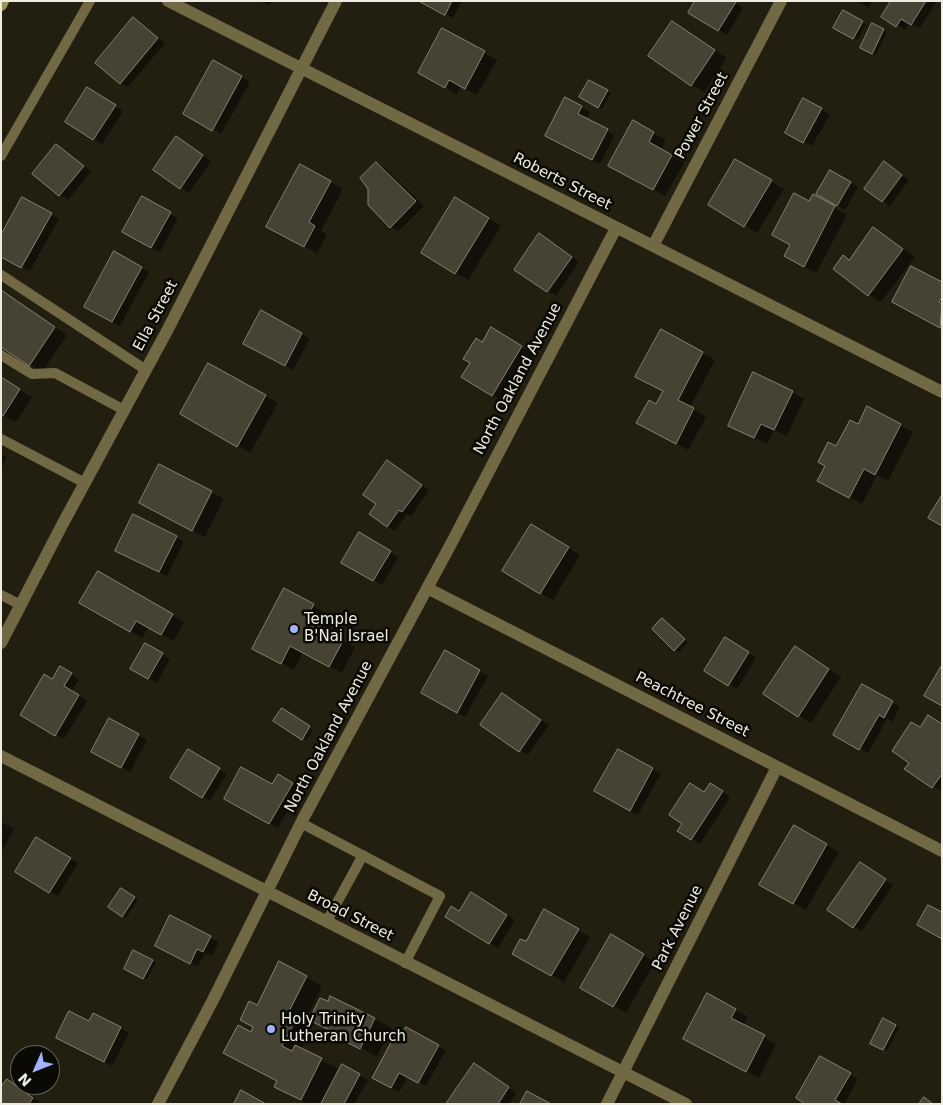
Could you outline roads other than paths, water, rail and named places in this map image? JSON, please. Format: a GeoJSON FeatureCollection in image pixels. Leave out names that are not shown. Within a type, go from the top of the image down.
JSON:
{"type":"FeatureCollection","features":[{"type":"Feature","properties":{"kind":"main road"},"geometry":{"type":"LineString","coordinates":[[1,6],[4,1]]}},
{"type":"Feature","properties":{"kind":"street","name":"Roberts Street"},"geometry":{"type":"LineString","coordinates":[[168,1],[942,392]]}},
{"type":"Feature","properties":{"kind":"street","name":"Ella Street"},"geometry":{"type":"LineString","coordinates":[[1,643],[146,370],[336,1]]}},
{"type":"Feature","properties":{"kind":"street","name":"Power Street"},"geometry":{"type":"LineString","coordinates":[[653,246],[781,1]]}},
{"type":"Feature","properties":{"kind":"street","name":"North Oakland Avenue"},"geometry":{"type":"LineString","coordinates":[[158,1104],[301,823],[616,228]]}},
{"type":"Feature","properties":{"kind":"street","name":"Peachtree Street"},"geometry":{"type":"LineString","coordinates":[[427,588],[942,851]]}},
{"type":"Feature","properties":{"kind":"street","name":"Broad Street"},"geometry":{"type":"LineString","coordinates":[[1,756],[267,893],[327,921],[405,963],[686,1104]]}},
{"type":"Feature","properties":{"kind":"street","name":"Park Avenue"},"geometry":{"type":"LineString","coordinates":[[607,1104],[777,766]]}},
{"type":"Feature","properties":{"kind":"lane"},"geometry":{"type":"LineString","coordinates":[[1,156],[90,1]]}},
{"type":"Feature","properties":{"kind":"lane"},"geometry":{"type":"LineString","coordinates":[[1,275],[146,370]]}},
{"type":"Feature","properties":{"kind":"lane"},"geometry":{"type":"LineString","coordinates":[[1,354],[32,374],[55,373],[124,410]]}},
{"type":"Feature","properties":{"kind":"lane"},"geometry":{"type":"LineString","coordinates":[[1,439],[85,483]]}},
{"type":"Feature","properties":{"kind":"lane"},"geometry":{"type":"LineString","coordinates":[[1,594],[21,605]]}},
{"type":"Feature","properties":{"kind":"lane"},"geometry":{"type":"LineString","coordinates":[[301,823],[440,896],[405,963]]}},
{"type":"Feature","properties":{"kind":"lane"},"geometry":{"type":"LineString","coordinates":[[327,921],[363,855]]}},
{"type":"Feature","properties":{"kind":"place","name":"Temple B'Nai Israel"},"geometry":{"type":"Point","coordinates":[294,629]}},
{"type":"Feature","properties":{"kind":"place","name":"Holy Trinity Lutheran Church"},"geometry":{"type":"Point","coordinates":[271,1029]}}]}
